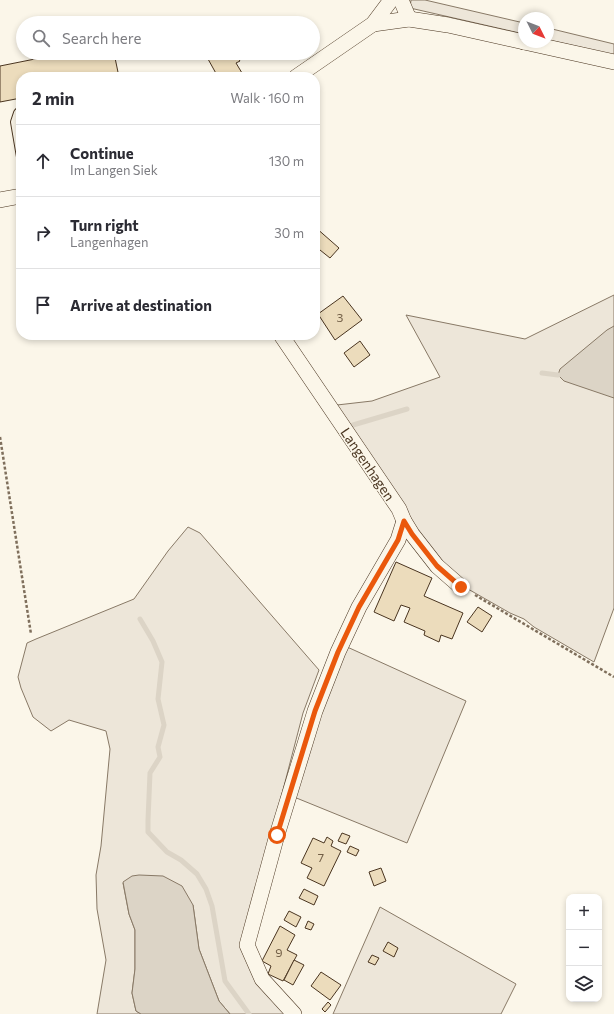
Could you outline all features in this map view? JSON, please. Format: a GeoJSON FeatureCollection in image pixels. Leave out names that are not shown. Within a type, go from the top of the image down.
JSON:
{"type":"FeatureCollection","features":[{"type":"Feature","properties":{"kind":"street"},"geometry":{"type":"LineString","coordinates":[[303,72],[373,24],[391,0]]}},
{"type":"Feature","properties":{"kind":"street"},"geometry":{"type":"LineString","coordinates":[[401,0],[409,19]]}},
{"type":"Feature","properties":{"kind":"street"},"geometry":{"type":"LineString","coordinates":[[373,24],[409,19],[448,25],[518,41]]}},
{"type":"Feature","properties":{"kind":"street"},"geometry":{"type":"LineString","coordinates":[[551,48],[614,62]]}},
{"type":"Feature","properties":{"kind":"street"},"geometry":{"type":"LineString","coordinates":[[0,200],[16,197]]}},
{"type":"Feature","properties":{"kind":"street","name":"Langenhagen"},"geometry":{"type":"LineString","coordinates":[[284,340],[399,509],[412,534],[437,566],[461,587]]}},
{"type":"Feature","properties":{"kind":"street"},"geometry":{"type":"LineString","coordinates":[[294,1014],[262,979],[247,945],[277,835],[315,711],[341,646],[359,607],[398,540],[404,521]]}},
{"type":"Feature","properties":{"kind":"path"},"geometry":{"type":"LineString","coordinates":[[0,437],[31,634]]}},
{"type":"Feature","properties":{"kind":"path"},"geometry":{"type":"LineString","coordinates":[[461,587],[614,677]]}},
{"type":"Feature","properties":{"kind":"shaded area"},"geometry":{"type":"Polygon","coordinates":[[[411,0],[425,0],[518,22],[518,33],[410,8],[411,0]]]}},
{"type":"Feature","properties":{"kind":"shaded area"},"geometry":{"type":"Polygon","coordinates":[[[554,29],[614,44],[614,55],[554,41],[554,29]]]}},
{"type":"Feature","properties":{"kind":"shaded area"},"geometry":{"type":"Polygon","coordinates":[[[614,295],[614,608],[594,662],[534,627],[524,619],[510,613],[461,585],[431,550],[337,405],[372,401],[440,377],[406,315],[525,339],[614,295]]]}},
{"type":"Feature","properties":{"kind":"shaded area"},"geometry":{"type":"Polygon","coordinates":[[[614,326],[614,398],[564,381],[558,375],[560,369],[607,330],[614,326]]]}},
{"type":"Feature","properties":{"kind":"shaded area"},"geometry":{"type":"Polygon","coordinates":[[[188,527],[200,533],[319,670],[303,713],[265,859],[250,946],[264,976],[300,1014],[230,1014],[219,1001],[199,949],[193,905],[123,883],[129,914],[135,930],[135,969],[132,993],[136,1011],[141,1014],[97,1014],[106,960],[97,909],[96,875],[101,846],[110,749],[106,731],[69,720],[51,731],[33,717],[18,677],[27,643],[134,599],[168,551],[188,527]]]}},
{"type":"Feature","properties":{"kind":"shaded area"},"geometry":{"type":"Polygon","coordinates":[[[345,646],[466,701],[407,843],[294,797],[317,713],[345,646]]]}},
{"type":"Feature","properties":{"kind":"shaded area"},"geometry":{"type":"Polygon","coordinates":[[[132,876],[163,876],[182,886],[193,905],[199,949],[219,1001],[230,1014],[141,1014],[136,1011],[132,993],[135,969],[135,930],[129,914],[123,882],[132,876]]]}},
{"type":"Feature","properties":{"kind":"shaded area"},"geometry":{"type":"Polygon","coordinates":[[[380,907],[516,984],[501,1014],[333,1014],[380,907]]]}},
{"type":"Feature","properties":{"kind":"building"},"geometry":{"type":"Polygon","coordinates":[[[30,60],[115,60],[118,72],[16,72],[16,99],[0,102],[0,66],[30,60]]]}},
{"type":"Feature","properties":{"kind":"building"},"geometry":{"type":"Polygon","coordinates":[[[209,60],[240,61],[236,63],[241,72],[215,72],[209,60]]]}},
{"type":"Feature","properties":{"kind":"building"},"geometry":{"type":"Polygon","coordinates":[[[320,231],[339,248],[330,258],[320,250],[320,231]]]}},
{"type":"Feature","properties":{"kind":"building"},"geometry":{"type":"Polygon","coordinates":[[[343,296],[362,320],[335,340],[320,317],[320,313],[343,296]]]}},
{"type":"Feature","properties":{"kind":"building"},"geometry":{"type":"Polygon","coordinates":[[[360,341],[370,355],[354,367],[344,353],[360,341]]]}},
{"type":"Feature","properties":{"kind":"building"},"geometry":{"type":"Polygon","coordinates":[[[396,562],[432,578],[424,596],[463,613],[452,639],[441,635],[439,642],[424,635],[425,631],[404,622],[410,608],[401,605],[394,621],[374,612],[396,562]]]}},
{"type":"Feature","properties":{"kind":"building"},"geometry":{"type":"Polygon","coordinates":[[[478,607],[492,616],[482,632],[467,622],[478,607]]]}},
{"type":"Feature","properties":{"kind":"building"},"geometry":{"type":"Polygon","coordinates":[[[342,833],[350,836],[346,844],[338,841],[342,833]]]}},
{"type":"Feature","properties":{"kind":"building"},"geometry":{"type":"Polygon","coordinates":[[[327,837],[333,841],[331,846],[341,851],[324,886],[307,878],[312,868],[301,863],[313,838],[324,843],[327,837]]]}},
{"type":"Feature","properties":{"kind":"building"},"geometry":{"type":"Polygon","coordinates":[[[350,846],[359,850],[356,856],[347,852],[350,846]]]}},
{"type":"Feature","properties":{"kind":"building"},"geometry":{"type":"Polygon","coordinates":[[[381,868],[386,881],[374,886],[369,872],[381,868]]]}},
{"type":"Feature","properties":{"kind":"building"},"geometry":{"type":"Polygon","coordinates":[[[304,889],[318,896],[314,905],[299,898],[304,889]]]}},
{"type":"Feature","properties":{"kind":"building"},"geometry":{"type":"Polygon","coordinates":[[[289,911],[301,917],[296,927],[284,920],[289,911]]]}},
{"type":"Feature","properties":{"kind":"building"},"geometry":{"type":"Polygon","coordinates":[[[308,921],[314,924],[311,930],[305,928],[308,921]]]}},
{"type":"Feature","properties":{"kind":"building"},"geometry":{"type":"Polygon","coordinates":[[[280,926],[295,935],[287,950],[297,955],[283,981],[268,974],[271,966],[262,961],[280,926]]]}},
{"type":"Feature","properties":{"kind":"building"},"geometry":{"type":"Polygon","coordinates":[[[388,942],[398,948],[394,957],[383,951],[388,942]]]}},
{"type":"Feature","properties":{"kind":"building"},"geometry":{"type":"Polygon","coordinates":[[[372,955],[379,958],[375,965],[368,962],[372,955]]]}},
{"type":"Feature","properties":{"kind":"building"},"geometry":{"type":"Polygon","coordinates":[[[294,960],[304,965],[293,985],[284,980],[294,960]]]}},
{"type":"Feature","properties":{"kind":"building"},"geometry":{"type":"Polygon","coordinates":[[[321,972],[341,985],[330,1000],[311,986],[321,972]]]}},
{"type":"Feature","properties":{"kind":"building"},"geometry":{"type":"Polygon","coordinates":[[[328,1002],[331,1005],[325,1012],[322,1009],[328,1002]]]}},
{"type":"Feature","properties":{"kind":"waterway"},"geometry":{"type":"LineString","coordinates":[[542,373],[558,375]]}},
{"type":"Feature","properties":{"kind":"waterway"},"geometry":{"type":"LineString","coordinates":[[353,425],[407,409]]}},
{"type":"Feature","properties":{"kind":"waterway"},"geometry":{"type":"LineString","coordinates":[[140,619],[153,641],[162,662],[158,699],[164,725],[158,747],[160,757],[150,773],[148,832],[167,852],[181,860],[197,874],[206,889],[212,906],[225,981],[249,1014]]}},
{"type":"Feature","properties":{"kind":"route"},"geometry":{"type":"LineString","coordinates":[[277,835],[315,711],[338,652],[359,607],[398,540],[404,521],[412,534],[437,566],[461,587]]}}]}
